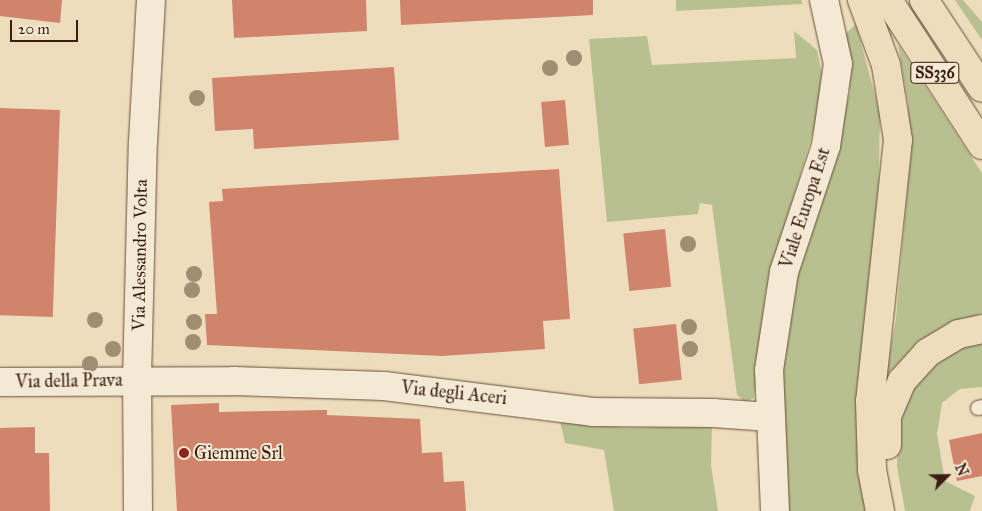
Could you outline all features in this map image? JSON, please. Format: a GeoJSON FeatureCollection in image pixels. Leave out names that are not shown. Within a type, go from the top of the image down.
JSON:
{"type":"FeatureCollection","features":[{"type":"Feature","properties":{"kind":"highway"},"geometry":{"type":"LineString","coordinates":[[862,0],[886,65],[898,140],[870,401],[872,470],[880,511]]}},
{"type":"Feature","properties":{"kind":"highway","name":"SS336"},"geometry":{"type":"LineString","coordinates":[[888,0],[982,146]]}},
{"type":"Feature","properties":{"kind":"highway","name":"SS336"},"geometry":{"type":"LineString","coordinates":[[924,0],[982,88]]}},
{"type":"Feature","properties":{"kind":"highway"},"geometry":{"type":"LineString","coordinates":[[895,511],[887,467],[887,416],[902,380],[926,352],[959,334],[982,329]]}},
{"type":"Feature","properties":{"kind":"street","name":"Via Alessandro Volta"},"geometry":{"type":"LineString","coordinates":[[138,511],[137,380],[143,142],[151,0]]}},
{"type":"Feature","properties":{"kind":"street","name":"Viale Europa Est"},"geometry":{"type":"LineString","coordinates":[[775,511],[769,370],[784,272],[826,146],[838,64],[824,0]]}},
{"type":"Feature","properties":{"kind":"street","name":"Via della Prava"},"geometry":{"type":"LineString","coordinates":[[0,382],[137,380]]}},
{"type":"Feature","properties":{"kind":"street","name":"Via degli Aceri"},"geometry":{"type":"LineString","coordinates":[[137,380],[384,386],[592,412],[770,417]]}},
{"type":"Feature","properties":{"kind":"green space"},"geometry":{"type":"Polygon","coordinates":[[[676,0],[801,0],[803,4],[676,11],[676,0]]]}},
{"type":"Feature","properties":{"kind":"green space"},"geometry":{"type":"Polygon","coordinates":[[[955,0],[963,0],[982,22],[982,40],[955,0]]]}},
{"type":"Feature","properties":{"kind":"green space"},"geometry":{"type":"Polygon","coordinates":[[[856,24],[880,114],[872,511],[789,511],[783,473],[780,392],[791,282],[839,134],[850,91],[842,37],[856,24]]]}},
{"type":"Feature","properties":{"kind":"green space"},"geometry":{"type":"Polygon","coordinates":[[[794,31],[817,50],[822,73],[818,115],[766,290],[754,398],[745,402],[737,395],[712,205],[700,203],[698,214],[607,222],[589,39],[647,36],[652,65],[796,58],[794,31]]]}},
{"type":"Feature","properties":{"kind":"green space"},"geometry":{"type":"Polygon","coordinates":[[[898,45],[982,173],[982,313],[926,337],[886,375],[896,319],[910,158],[908,103],[898,45]]]}},
{"type":"Feature","properties":{"kind":"green space"},"geometry":{"type":"Polygon","coordinates":[[[982,343],[982,387],[960,389],[942,403],[937,434],[945,481],[975,496],[970,511],[905,511],[897,467],[897,424],[910,386],[935,360],[963,345],[982,343]]]}},
{"type":"Feature","properties":{"kind":"green space"},"geometry":{"type":"Polygon","coordinates":[[[560,421],[625,428],[712,426],[711,465],[718,511],[614,511],[604,450],[565,443],[560,421]]]}},
{"type":"Feature","properties":{"kind":"building"},"geometry":{"type":"Polygon","coordinates":[[[0,0],[62,0],[60,23],[0,16],[0,0]]]}},
{"type":"Feature","properties":{"kind":"building"},"geometry":{"type":"Polygon","coordinates":[[[232,0],[366,0],[367,31],[234,38],[232,0]]]}},
{"type":"Feature","properties":{"kind":"building"},"geometry":{"type":"Polygon","coordinates":[[[400,0],[593,0],[593,15],[401,25],[400,0]]]}},
{"type":"Feature","properties":{"kind":"building"},"geometry":{"type":"Polygon","coordinates":[[[394,67],[399,140],[254,149],[253,129],[215,131],[212,78],[394,67]]]}},
{"type":"Feature","properties":{"kind":"building"},"geometry":{"type":"Polygon","coordinates":[[[565,100],[569,145],[545,147],[541,102],[565,100]]]}},
{"type":"Feature","properties":{"kind":"building"},"geometry":{"type":"Polygon","coordinates":[[[0,108],[60,110],[53,317],[0,315],[0,108]]]}},
{"type":"Feature","properties":{"kind":"building"},"geometry":{"type":"Polygon","coordinates":[[[559,169],[570,319],[543,321],[545,349],[442,356],[207,345],[205,314],[217,314],[209,202],[223,201],[222,189],[559,169]]]}},
{"type":"Feature","properties":{"kind":"building"},"geometry":{"type":"Polygon","coordinates":[[[665,229],[671,287],[629,291],[623,233],[665,229]]]}},
{"type":"Feature","properties":{"kind":"building"},"geometry":{"type":"Polygon","coordinates":[[[676,324],[682,380],[639,384],[633,328],[676,324]]]}},
{"type":"Feature","properties":{"kind":"building"},"geometry":{"type":"Polygon","coordinates":[[[219,403],[219,412],[327,410],[327,415],[420,419],[422,453],[442,452],[444,482],[464,481],[466,511],[177,511],[171,405],[219,403]]]}},
{"type":"Feature","properties":{"kind":"building"},"geometry":{"type":"Polygon","coordinates":[[[35,427],[35,453],[49,453],[50,511],[0,511],[0,428],[35,427]]]}},
{"type":"Feature","properties":{"kind":"building"},"geometry":{"type":"Polygon","coordinates":[[[982,433],[982,476],[957,481],[949,440],[982,433]]]}},
{"type":"Feature","properties":{"kind":"place","name":"Giemme Srl"},"geometry":{"type":"Point","coordinates":[184,453]}}]}
